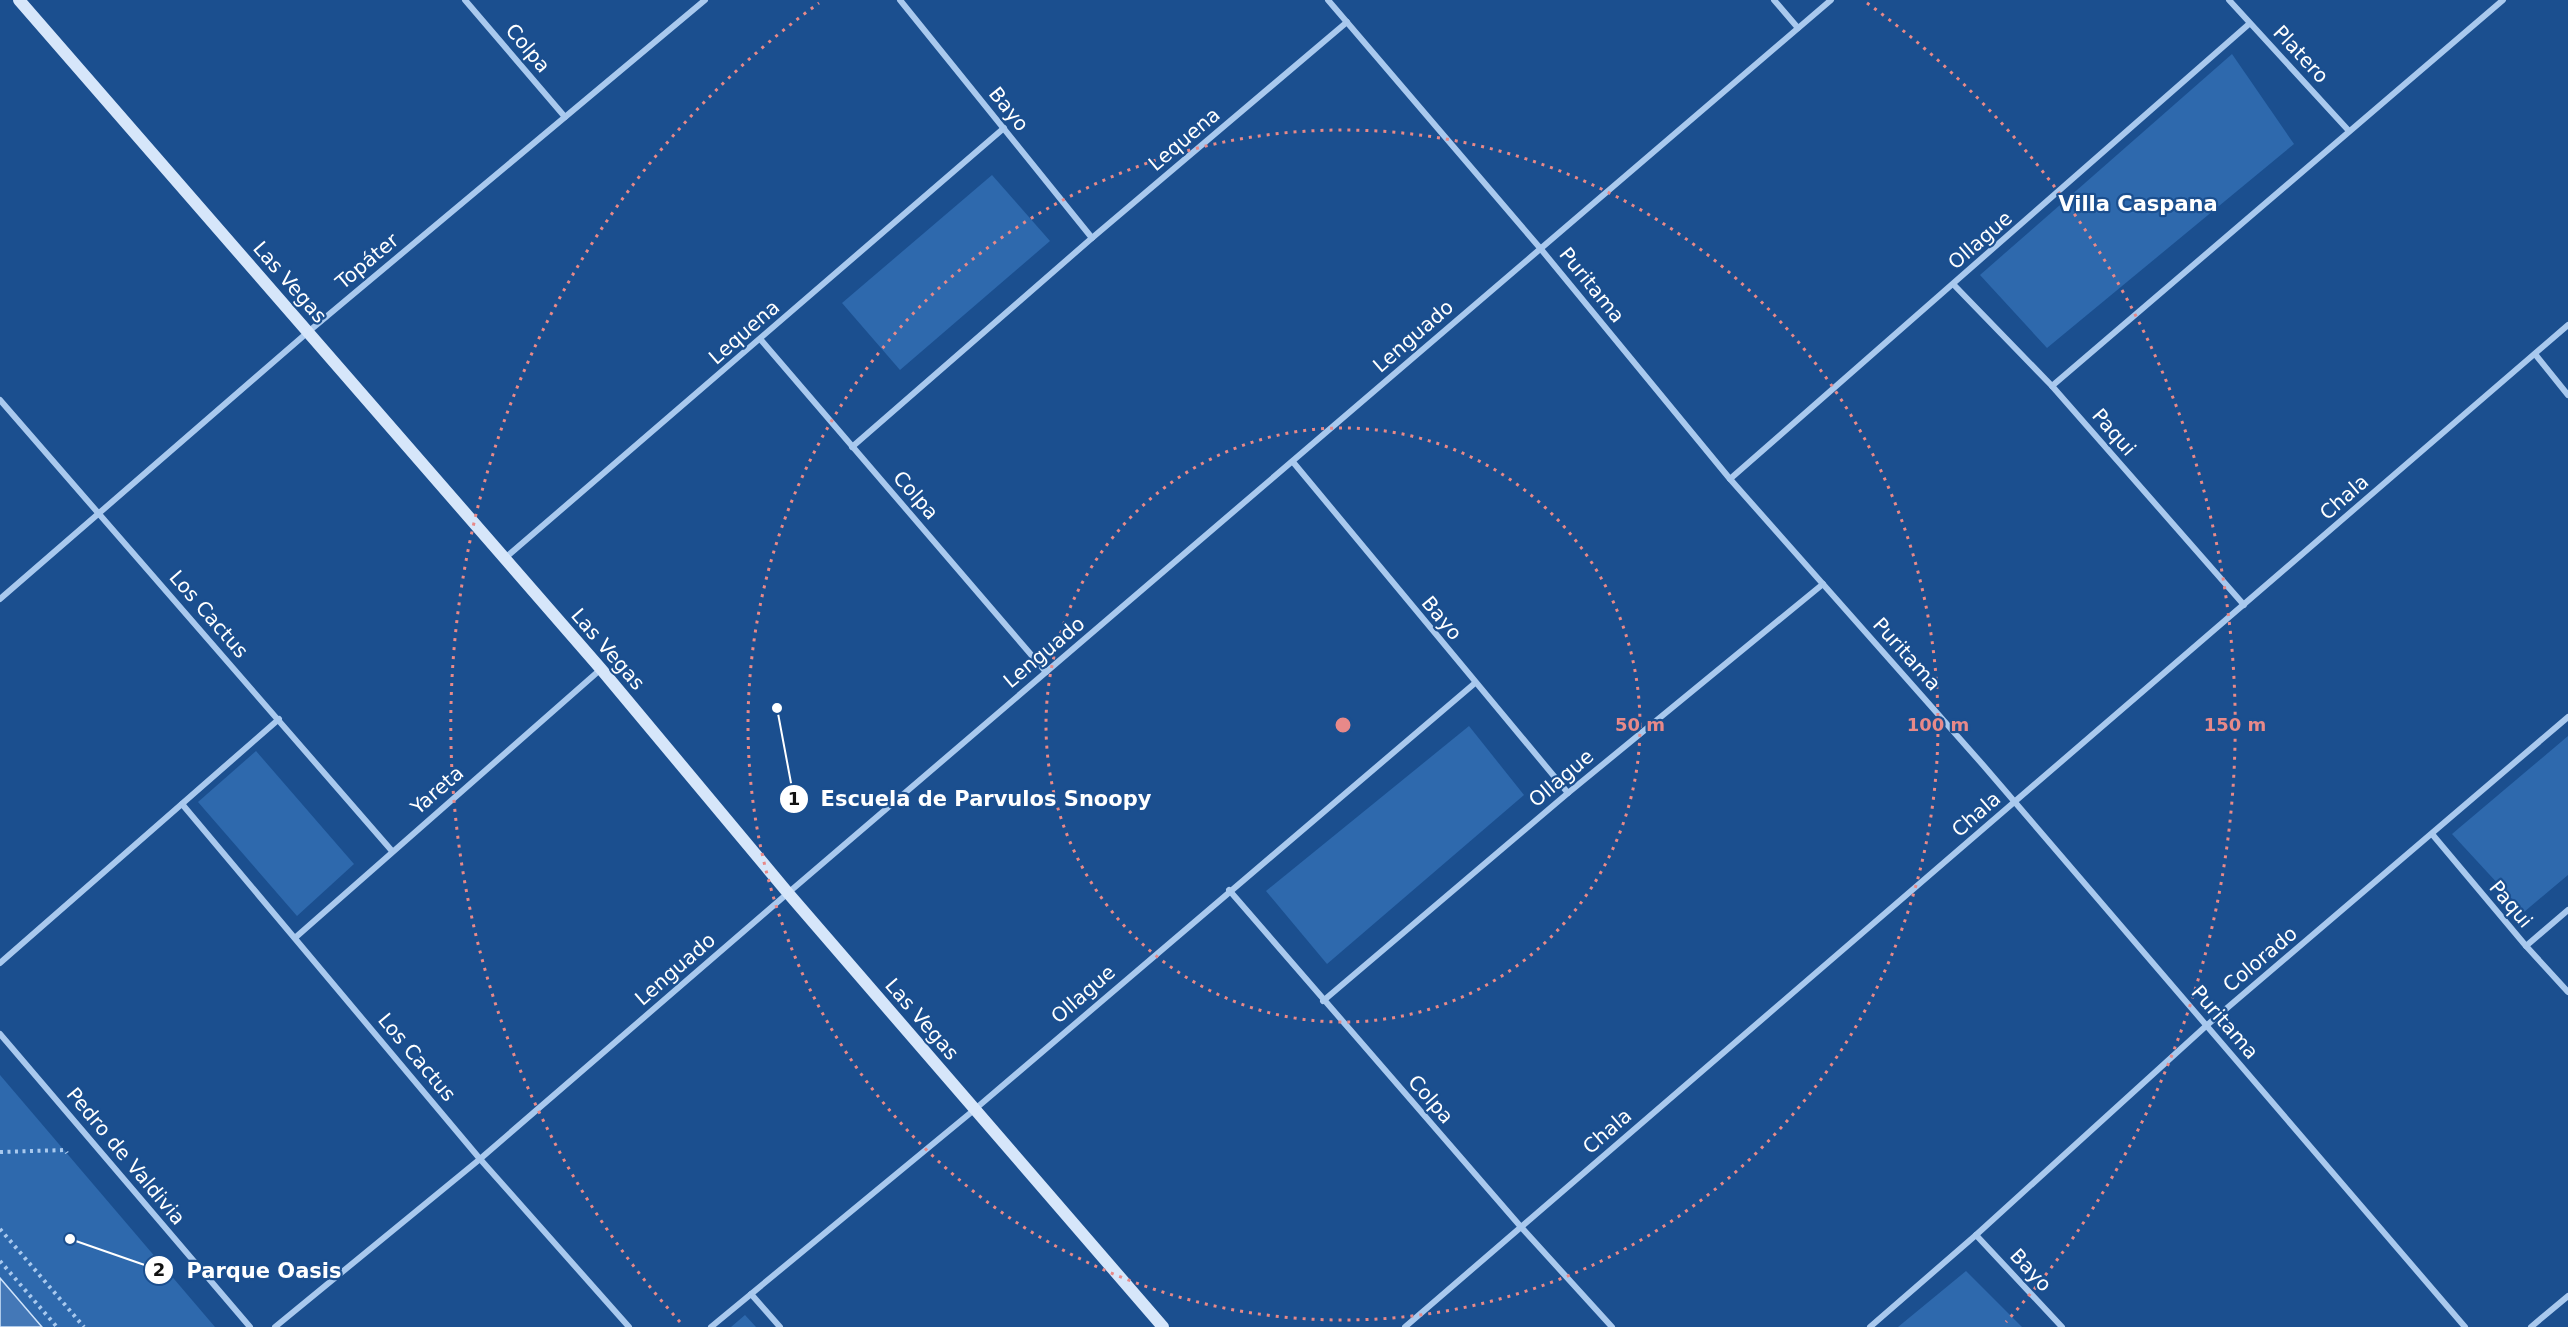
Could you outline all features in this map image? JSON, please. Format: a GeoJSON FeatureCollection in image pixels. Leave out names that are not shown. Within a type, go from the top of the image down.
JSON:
{"type":"FeatureCollection","features":[{"type":"Feature","properties":{"kind":"main road","name":"Las Vegas"},"geometry":{"type":"LineString","coordinates":[[19,0],[503,560],[601,669],[788,893],[1163,1327]]}},
{"type":"Feature","properties":{"kind":"street","name":"Colpa"},"geometry":{"type":"LineString","coordinates":[[465,0],[565,117]]}},
{"type":"Feature","properties":{"kind":"street","name":"Topáter"},"geometry":{"type":"LineString","coordinates":[[0,599],[308,332],[705,0]]}},
{"type":"Feature","properties":{"kind":"street","name":"Bayo"},"geometry":{"type":"LineString","coordinates":[[900,0],[1092,238]]}},
{"type":"Feature","properties":{"kind":"street","name":"Puritama"},"geometry":{"type":"LineString","coordinates":[[1328,0],[1539,248],[1730,479],[2014,802],[2465,1327]]}},
{"type":"Feature","properties":{"kind":"street"},"geometry":{"type":"LineString","coordinates":[[1774,0],[1798,28]]}},
{"type":"Feature","properties":{"kind":"street","name":"Lenguado"},"geometry":{"type":"LineString","coordinates":[[276,1327],[480,1159],[1293,462],[1539,248],[1831,0]]}},
{"type":"Feature","properties":{"kind":"street","name":"Platero"},"geometry":{"type":"LineString","coordinates":[[2229,0],[2349,131]]}},
{"type":"Feature","properties":{"kind":"street"},"geometry":{"type":"LineString","coordinates":[[2052,386],[2504,0]]}},
{"type":"Feature","properties":{"kind":"street","name":"Lequena"},"geometry":{"type":"LineString","coordinates":[[852,447],[1092,238],[1347,22]]}},
{"type":"Feature","properties":{"kind":"street","name":"Ollague"},"geometry":{"type":"LineString","coordinates":[[1730,479],[2249,24]]}},
{"type":"Feature","properties":{"kind":"street","name":"Lequena"},"geometry":{"type":"LineString","coordinates":[[503,560],[1004,128]]}},
{"type":"Feature","properties":{"kind":"street","name":"Paqui"},"geometry":{"type":"LineString","coordinates":[[1954,285],[2052,386],[2244,604]]}},
{"type":"Feature","properties":{"kind":"street","name":"Chala"},"geometry":{"type":"LineString","coordinates":[[1405,1327],[2568,325]]}},
{"type":"Feature","properties":{"kind":"street","name":"Colpa"},"geometry":{"type":"LineString","coordinates":[[760,340],[1046,672]]}},
{"type":"Feature","properties":{"kind":"street"},"geometry":{"type":"LineString","coordinates":[[2535,354],[2568,395]]}},
{"type":"Feature","properties":{"kind":"street","name":"Los Cactus"},"geometry":{"type":"LineString","coordinates":[[0,400],[392,851]]}},
{"type":"Feature","properties":{"kind":"street","name":"Bayo"},"geometry":{"type":"LineString","coordinates":[[1293,462],[1474,683],[1568,793]]}},
{"type":"Feature","properties":{"kind":"street","name":"Ollague"},"geometry":{"type":"LineString","coordinates":[[1323,1001],[1568,793],[1823,584]]}},
{"type":"Feature","properties":{"kind":"street","name":"Yareta"},"geometry":{"type":"LineString","coordinates":[[296,937],[601,669]]}},
{"type":"Feature","properties":{"kind":"street","name":"Ollague"},"geometry":{"type":"LineString","coordinates":[[711,1327],[974,1110],[1474,683]]}},
{"type":"Feature","properties":{"kind":"street","name":"Colorado"},"geometry":{"type":"LineString","coordinates":[[1870,1327],[1976,1235],[2206,1026],[2568,717]]}},
{"type":"Feature","properties":{"kind":"street"},"geometry":{"type":"LineString","coordinates":[[0,963],[279,719]]}},
{"type":"Feature","properties":{"kind":"street","name":"Los Cactus"},"geometry":{"type":"LineString","coordinates":[[182,804],[296,937],[480,1159],[629,1327]]}},
{"type":"Feature","properties":{"kind":"street","name":"Paqui"},"geometry":{"type":"LineString","coordinates":[[2432,834],[2568,993]]}},
{"type":"Feature","properties":{"kind":"street","name":"Colpa"},"geometry":{"type":"LineString","coordinates":[[1229,890],[1521,1227],[1612,1327]]}},
{"type":"Feature","properties":{"kind":"street"},"geometry":{"type":"LineString","coordinates":[[2526,946],[2568,910]]}},
{"type":"Feature","properties":{"kind":"street","name":"Pedro de Valdivia"},"geometry":{"type":"LineString","coordinates":[[0,1034],[250,1327]]}},
{"type":"Feature","properties":{"kind":"street","name":"Bayo"},"geometry":{"type":"LineString","coordinates":[[1976,1235],[2062,1327]]}},
{"type":"Feature","properties":{"kind":"street"},"geometry":{"type":"LineString","coordinates":[[751,1294],[780,1327]]}},
{"type":"Feature","properties":{"kind":"street"},"geometry":{"type":"LineString","coordinates":[[2531,1327],[2568,1296]]}},
{"type":"Feature","properties":{"kind":"path"},"geometry":{"type":"LineString","coordinates":[[0,1152],[64,1150],[72,1159]]}},
{"type":"Feature","properties":{"kind":"path"},"geometry":{"type":"LineString","coordinates":[[0,1229],[84,1327]]}},
{"type":"Feature","properties":{"kind":"path"},"geometry":{"type":"LineString","coordinates":[[0,1261],[57,1327]]}},
{"type":"Feature","properties":{"kind":"shaded area"},"geometry":{"type":"Polygon","coordinates":[[[2232,54],[2294,144],[2047,348],[1980,275],[2232,54]]]}},
{"type":"Feature","properties":{"kind":"shaded area"},"geometry":{"type":"Polygon","coordinates":[[[992,175],[1050,241],[900,370],[842,303],[992,175]]]}},
{"type":"Feature","properties":{"kind":"shaded area"},"geometry":{"type":"Polygon","coordinates":[[[1469,726],[1524,795],[1327,964],[1266,891],[1469,726]]]}},
{"type":"Feature","properties":{"kind":"shaded area"},"geometry":{"type":"Polygon","coordinates":[[[2568,736],[2568,875],[2524,912],[2452,834],[2568,736]]]}},
{"type":"Feature","properties":{"kind":"shaded area"},"geometry":{"type":"Polygon","coordinates":[[[256,751],[354,864],[297,916],[198,802],[256,751]]]}},
{"type":"Feature","properties":{"kind":"shaded area"},"geometry":{"type":"Polygon","coordinates":[[[0,1075],[215,1327],[0,1327],[0,1075]]]}},
{"type":"Feature","properties":{"kind":"shaded area"},"geometry":{"type":"Polygon","coordinates":[[[1966,1271],[2022,1327],[1898,1327],[1966,1271]]]}},
{"type":"Feature","properties":{"kind":"shaded area"},"geometry":{"type":"Polygon","coordinates":[[[745,1315],[756,1327],[731,1327],[745,1315]]]}},
{"type":"Feature","properties":{"kind":"building"},"geometry":{"type":"Polygon","coordinates":[[[0,1278],[42,1327],[0,1327],[0,1278]]]}},
{"type":"Feature","properties":{"kind":"place","name":"Escuela de Parvulos Snoopy"},"geometry":{"type":"Point","coordinates":[777,708]}},
{"type":"Feature","properties":{"kind":"place","name":"Parque Oasis"},"geometry":{"type":"Point","coordinates":[70,1239]}},
{"type":"Feature","properties":{"kind":"district","name":"Villa Caspana"},"geometry":{"type":"Point","coordinates":[2138,204]}}]}
